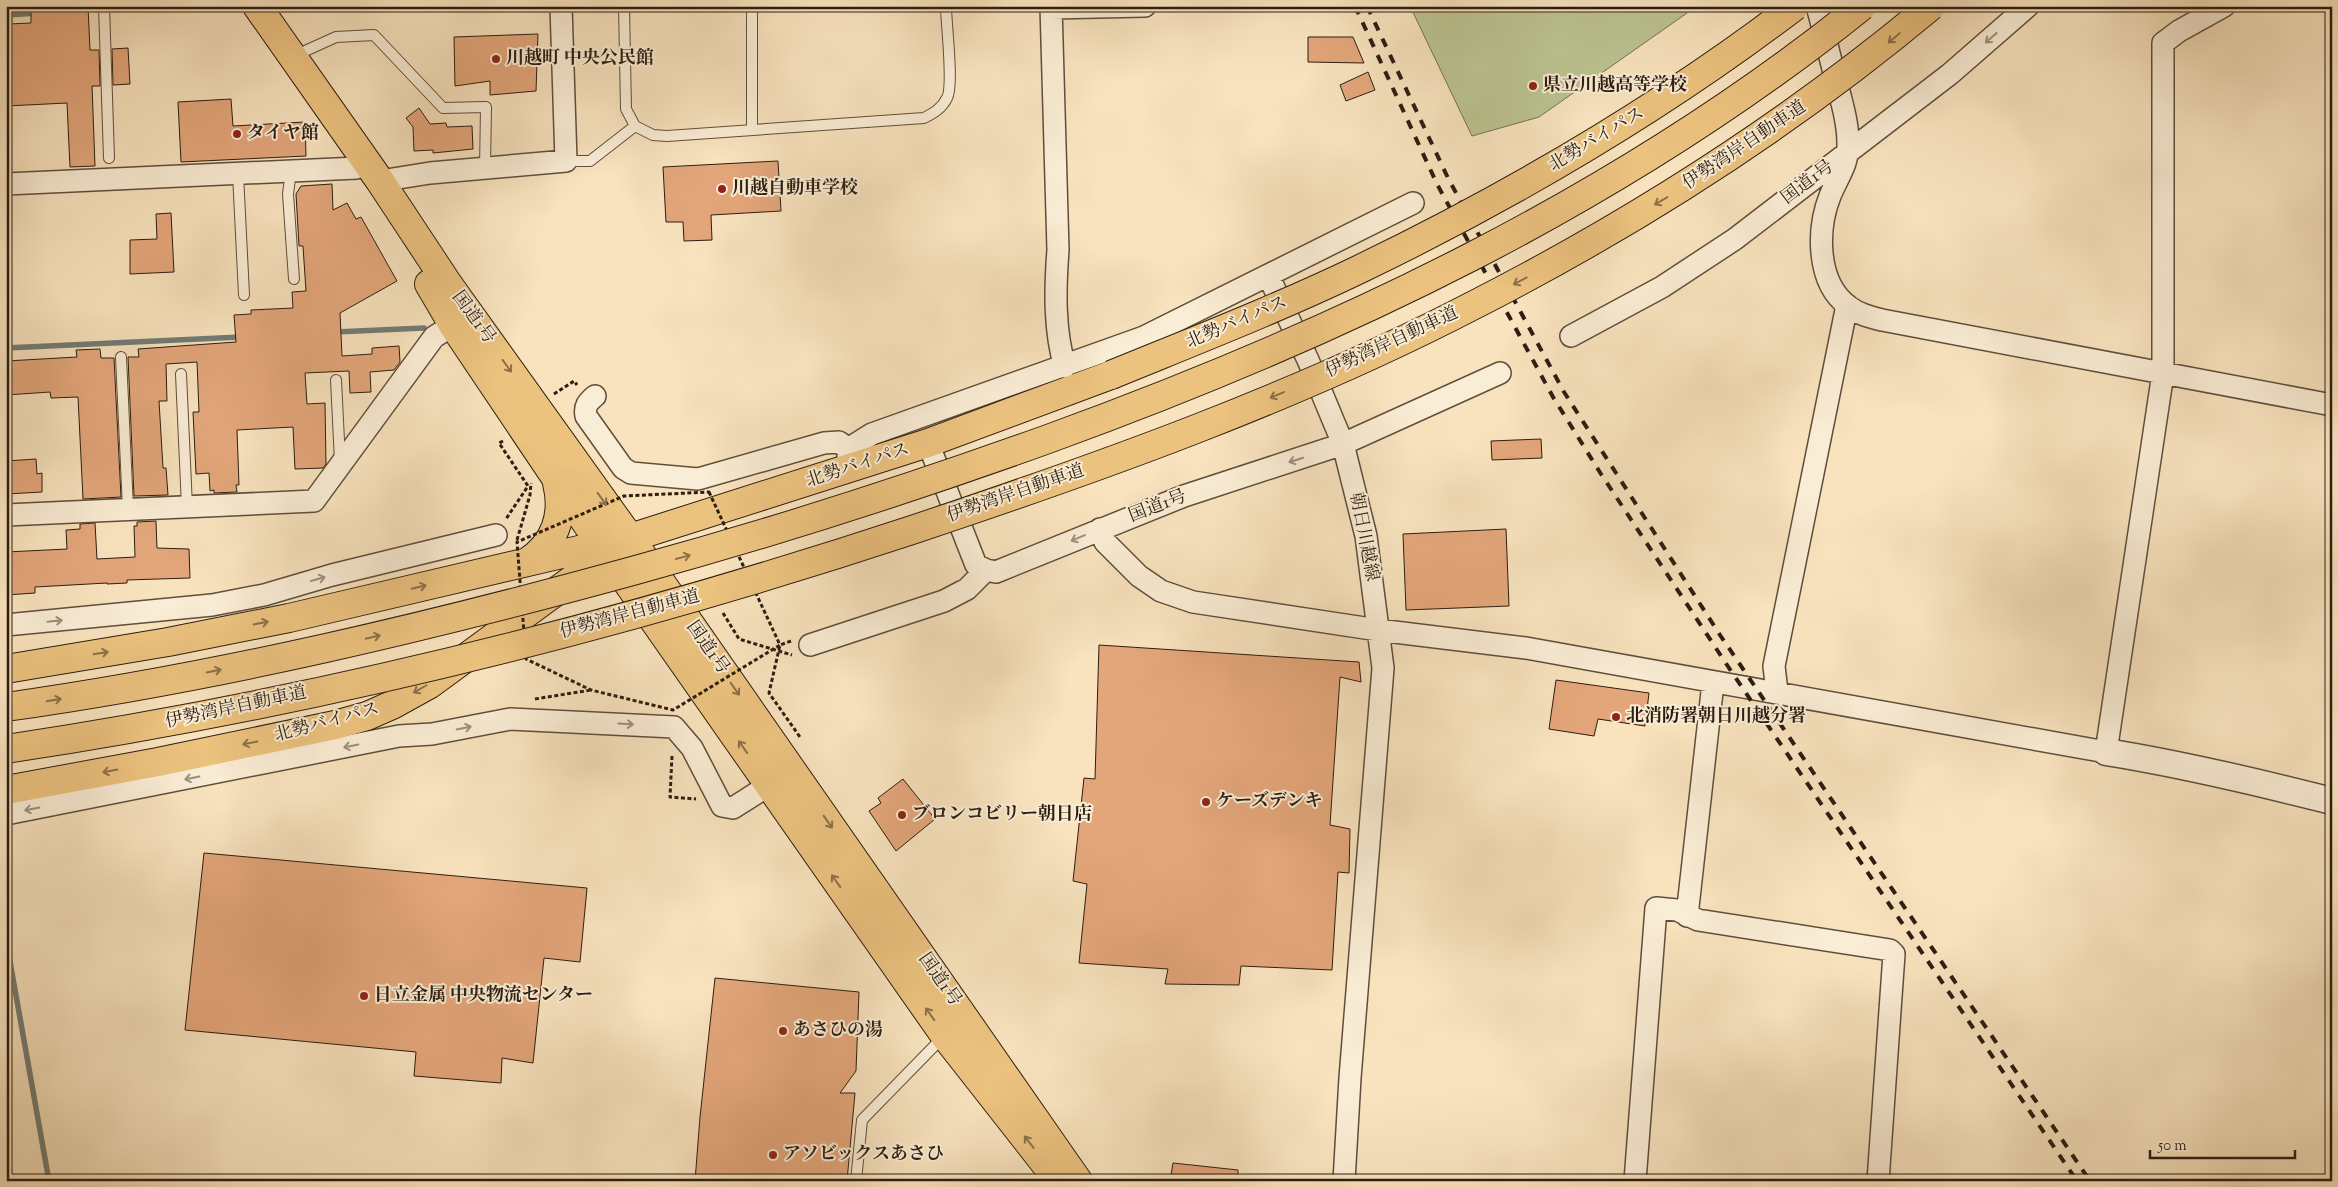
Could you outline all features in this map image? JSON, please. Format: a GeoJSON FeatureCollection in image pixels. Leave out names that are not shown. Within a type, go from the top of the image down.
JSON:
{"type":"FeatureCollection","features":[{"type":"Feature","properties":{"kind":"highway","name":"国道1号"},"geometry":{"type":"LineString","coordinates":[[257,6],[296,62],[368,174],[630,538],[1078,1181]]}},
{"type":"Feature","properties":{"kind":"highway","name":"北勢バイパス"},"geometry":{"type":"LineString","coordinates":[[10,789],[158,762],[335,725],[367,716],[392,705],[430,684],[604,549],[848,459],[928,443],[1111,375],[1228,327],[1349,274],[1450,224],[1549,170],[1632,120],[1714,66],[1795,6]]}},
{"type":"Feature","properties":{"kind":"highway"},"geometry":{"type":"LineString","coordinates":[[6,707],[191,676],[343,644],[519,602],[831,514],[1102,419],[1226,371],[1339,321],[1450,269],[1556,212],[1658,151],[1762,82],[1862,6]]}},
{"type":"Feature","properties":{"kind":"highway","name":"伊勢湾岸自動車道"},"geometry":{"type":"LineString","coordinates":[[6,749],[203,716],[536,640],[704,594],[849,551],[997,502],[1126,455],[1242,410],[1361,359],[1472,306],[1580,249],[1685,186],[1787,119],[1886,44],[1931,6]]}},
{"type":"Feature","properties":{"kind":"highway","name":"国道1号"},"geometry":{"type":"LineString","coordinates":[[368,174],[453,325],[557,482],[945,1036],[1059,1181]]}},
{"type":"Feature","properties":{"kind":"highway"},"geometry":{"type":"LineString","coordinates":[[521,552],[548,545],[554,533],[560,510],[557,482]]}},
{"type":"Feature","properties":{"kind":"highway","name":"北勢バイパス"},"geometry":{"type":"LineString","coordinates":[[6,669],[215,633],[380,597],[521,552],[604,549]]}},
{"type":"Feature","properties":{"kind":"street"},"geometry":{"type":"LineString","coordinates":[[6,184],[292,171],[368,174],[430,173],[566,161],[561,6]]}},
{"type":"Feature","properties":{"kind":"street"},"geometry":{"type":"LineString","coordinates":[[1065,367],[1058,338],[1056,282],[1058,250],[1051,7],[1145,6]]}},
{"type":"Feature","properties":{"kind":"street"},"geometry":{"type":"LineString","coordinates":[[1817,6],[1848,131],[1848,153],[1842,174],[1830,196],[1822,224],[1821,246],[1825,270],[1831,283],[1847,306],[1865,316],[1882,320],[2332,405]]}},
{"type":"Feature","properties":{"kind":"street","name":"国道1号"},"geometry":{"type":"LineString","coordinates":[[1571,336],[1662,287],[1700,264],[1950,74],[2028,6]]}},
{"type":"Feature","properties":{"kind":"street"},"geometry":{"type":"LineString","coordinates":[[2106,752],[2164,373],[2163,42],[2224,6]]}},
{"type":"Feature","properties":{"kind":"street"},"geometry":{"type":"LineString","coordinates":[[592,399],[585,409],[586,416],[623,468],[631,473],[698,479],[824,443],[839,442],[848,459],[872,434],[1065,367],[1144,337],[1269,277],[1413,203]]}},
{"type":"Feature","properties":{"kind":"street"},"geometry":{"type":"LineString","coordinates":[[1269,277],[1308,360],[1342,444]]}},
{"type":"Feature","properties":{"kind":"street"},"geometry":{"type":"LineString","coordinates":[[1777,692],[1774,666],[1847,306]]}},
{"type":"Feature","properties":{"kind":"street"},"geometry":{"type":"LineString","coordinates":[[6,514],[314,501],[434,337],[453,325]]}},
{"type":"Feature","properties":{"kind":"street","name":"国道1号"},"geometry":{"type":"LineString","coordinates":[[986,570],[996,572],[1184,496],[1342,444],[1500,373]]}},
{"type":"Feature","properties":{"kind":"street"},"geometry":{"type":"LineString","coordinates":[[810,645],[944,601],[967,589],[986,570],[976,565],[971,555],[928,443]]}},
{"type":"Feature","properties":{"kind":"street","name":"朝日川越線"},"geometry":{"type":"LineString","coordinates":[[1342,444],[1366,536],[1383,668],[1344,1181]]}},
{"type":"Feature","properties":{"kind":"street"},"geometry":{"type":"LineString","coordinates":[[6,625],[212,605],[264,595],[373,566],[500,528]]}},
{"type":"Feature","properties":{"kind":"street"},"geometry":{"type":"LineString","coordinates":[[1100,529],[1105,542],[1139,576],[1161,591],[1193,602],[1378,630],[1526,648],[1713,683],[1777,692],[2106,752],[2154,759],[2233,776],[2332,801]]}},
{"type":"Feature","properties":{"kind":"street"},"geometry":{"type":"LineString","coordinates":[[373,566],[380,597]]}},
{"type":"Feature","properties":{"kind":"street"},"geometry":{"type":"LineString","coordinates":[[1687,916],[1713,683]]}},
{"type":"Feature","properties":{"kind":"street"},"geometry":{"type":"LineString","coordinates":[[392,705],[399,736]]}},
{"type":"Feature","properties":{"kind":"street"},"geometry":{"type":"LineString","coordinates":[[6,814],[399,736],[432,734],[510,719],[674,727],[692,748],[722,806],[733,808],[769,784]]}},
{"type":"Feature","properties":{"kind":"street"},"geometry":{"type":"LineString","coordinates":[[1635,1181],[1656,908],[1677,910],[1698,920],[1890,950],[1894,954],[1878,1181]]}},
{"type":"Feature","properties":{"kind":"lane"},"geometry":{"type":"LineString","coordinates":[[104,6],[109,158]]}},
{"type":"Feature","properties":{"kind":"lane"},"geometry":{"type":"LineString","coordinates":[[624,6],[626,109],[635,126],[648,133],[660,135],[924,118],[933,114],[943,104],[950,90],[946,6]]}},
{"type":"Feature","properties":{"kind":"lane"},"geometry":{"type":"LineString","coordinates":[[752,6],[752,130]]}},
{"type":"Feature","properties":{"kind":"lane"},"geometry":{"type":"LineString","coordinates":[[296,62],[336,37],[374,34],[443,108],[486,107],[485,168]]}},
{"type":"Feature","properties":{"kind":"lane"},"geometry":{"type":"LineString","coordinates":[[566,161],[590,161],[635,126]]}},
{"type":"Feature","properties":{"kind":"lane"},"geometry":{"type":"LineString","coordinates":[[292,171],[288,194],[294,280]]}},
{"type":"Feature","properties":{"kind":"lane"},"geometry":{"type":"LineString","coordinates":[[238,174],[244,295]]}},
{"type":"Feature","properties":{"kind":"lane"},"geometry":{"type":"LineString","coordinates":[[121,357],[128,509]]}},
{"type":"Feature","properties":{"kind":"lane"},"geometry":{"type":"LineString","coordinates":[[181,374],[187,507]]}},
{"type":"Feature","properties":{"kind":"lane"},"geometry":{"type":"LineString","coordinates":[[336,380],[340,467]]}},
{"type":"Feature","properties":{"kind":"lane"},"geometry":{"type":"LineString","coordinates":[[856,1181],[862,1120],[945,1036]]}},
{"type":"Feature","properties":{"kind":"path"},"geometry":{"type":"LineString","coordinates":[[551,397],[574,381],[592,399]]}},
{"type":"Feature","properties":{"kind":"path"},"geometry":{"type":"LineString","coordinates":[[500,432],[505,440],[499,443],[528,486],[500,528]]}},
{"type":"Feature","properties":{"kind":"path"},"geometry":{"type":"LineString","coordinates":[[521,552],[532,486],[529,476]]}},
{"type":"Feature","properties":{"kind":"path"},"geometry":{"type":"LineString","coordinates":[[780,645],[769,693],[800,737]]}},
{"type":"Feature","properties":{"kind":"path"},"geometry":{"type":"LineString","coordinates":[[532,700],[591,690]]}},
{"type":"Feature","properties":{"kind":"path"},"geometry":{"type":"LineString","coordinates":[[672,749],[670,797],[709,800],[717,796]]}},
{"type":"Feature","properties":{"kind":"green space","name":"県立川越高等学校"},"geometry":{"type":"Polygon","coordinates":[[[1410,6],[1697,6],[1539,117],[1472,136],[1410,6]]]}},
{"type":"Feature","properties":{"kind":"building"},"geometry":{"type":"Polygon","coordinates":[[[31,6],[88,6],[90,50],[99,50],[100,86],[92,86],[95,166],[70,167],[67,103],[6,106],[6,77],[11,77],[9,24],[31,23],[31,6]]]}},
{"type":"Feature","properties":{"kind":"building","name":"川越町 中央公民館"},"geometry":{"type":"Polygon","coordinates":[[[538,34],[536,91],[490,95],[490,81],[455,86],[454,37],[538,34]]]}},
{"type":"Feature","properties":{"kind":"building"},"geometry":{"type":"Polygon","coordinates":[[[1308,37],[1353,37],[1364,63],[1308,62],[1308,37]]]}},
{"type":"Feature","properties":{"kind":"building"},"geometry":{"type":"Polygon","coordinates":[[[128,48],[130,84],[113,85],[112,49],[128,48]]]}},
{"type":"Feature","properties":{"kind":"building"},"geometry":{"type":"Polygon","coordinates":[[[1368,72],[1375,90],[1346,101],[1340,85],[1368,72]]]}},
{"type":"Feature","properties":{"kind":"building"},"geometry":{"type":"Polygon","coordinates":[[[231,99],[233,126],[305,122],[306,156],[181,162],[178,102],[231,99]]]}},
{"type":"Feature","properties":{"kind":"building"},"geometry":{"type":"Polygon","coordinates":[[[419,108],[430,124],[446,123],[447,127],[472,126],[473,149],[433,153],[433,150],[414,151],[413,127],[406,118],[419,108]]]}},
{"type":"Feature","properties":{"kind":"building","name":"川越自動車学校"},"geometry":{"type":"Polygon","coordinates":[[[778,161],[781,211],[711,215],[712,240],[684,241],[683,222],[666,222],[663,167],[778,161]]]}},
{"type":"Feature","properties":{"kind":"building"},"geometry":{"type":"Polygon","coordinates":[[[332,184],[333,210],[347,203],[356,219],[361,217],[397,281],[340,313],[342,356],[372,354],[372,348],[399,346],[400,362],[394,370],[370,372],[371,392],[350,393],[349,371],[305,373],[307,404],[325,403],[326,464],[323,468],[295,469],[293,427],[237,430],[239,485],[236,485],[237,492],[214,493],[214,490],[210,491],[209,473],[196,474],[193,412],[199,412],[197,362],[166,364],[167,401],[159,401],[163,468],[166,468],[168,495],[134,496],[128,357],[139,357],[138,349],[236,342],[234,315],[251,314],[251,310],[293,308],[292,292],[306,291],[303,246],[299,246],[296,194],[301,186],[332,184]]]}},
{"type":"Feature","properties":{"kind":"building"},"geometry":{"type":"Polygon","coordinates":[[[171,213],[174,272],[130,274],[130,240],[157,239],[156,214],[171,213]]]}},
{"type":"Feature","properties":{"kind":"building"},"geometry":{"type":"Polygon","coordinates":[[[100,349],[101,358],[114,358],[121,497],[83,499],[78,397],[51,398],[50,392],[6,395],[6,361],[77,357],[76,350],[100,349]]]}},
{"type":"Feature","properties":{"kind":"building"},"geometry":{"type":"Polygon","coordinates":[[[1541,439],[1542,458],[1492,460],[1491,441],[1541,439]]]}},
{"type":"Feature","properties":{"kind":"building"},"geometry":{"type":"Polygon","coordinates":[[[36,459],[37,474],[42,473],[42,492],[6,494],[6,461],[36,459]]]}},
{"type":"Feature","properties":{"kind":"building"},"geometry":{"type":"Polygon","coordinates":[[[156,521],[157,548],[189,549],[190,578],[127,580],[127,583],[35,587],[35,593],[6,595],[6,552],[67,549],[66,530],[80,529],[80,524],[95,523],[97,559],[135,557],[134,526],[137,526],[137,522],[156,521]]]}},
{"type":"Feature","properties":{"kind":"building"},"geometry":{"type":"Polygon","coordinates":[[[1506,529],[1509,606],[1406,610],[1403,534],[1506,529]]]}},
{"type":"Feature","properties":{"kind":"building","name":"ケーズデンキ"},"geometry":{"type":"Polygon","coordinates":[[[1099,645],[1359,662],[1361,682],[1340,677],[1330,825],[1350,829],[1349,873],[1338,872],[1332,970],[1241,966],[1239,985],[1165,984],[1168,969],[1079,963],[1087,884],[1073,881],[1084,778],[1095,779],[1099,645]]]}},
{"type":"Feature","properties":{"kind":"building"},"geometry":{"type":"Polygon","coordinates":[[[1556,680],[1649,693],[1645,726],[1598,719],[1594,736],[1549,729],[1556,680]]]}},
{"type":"Feature","properties":{"kind":"building","name":"ブロンコビリー朝日店"},"geometry":{"type":"Polygon","coordinates":[[[903,779],[935,819],[896,851],[869,811],[881,803],[878,798],[903,779]]]}},
{"type":"Feature","properties":{"kind":"building","name":"日立金属 中央物流センター"},"geometry":{"type":"Polygon","coordinates":[[[204,853],[587,888],[580,962],[544,958],[533,1063],[502,1058],[501,1083],[414,1076],[416,1052],[185,1030],[204,853]]]}},
{"type":"Feature","properties":{"kind":"building","name":"あさひの湯"},"geometry":{"type":"Polygon","coordinates":[[[715,978],[859,992],[856,1071],[840,1093],[855,1093],[847,1181],[695,1181],[715,978]]]}},
{"type":"Feature","properties":{"kind":"building"},"geometry":{"type":"Polygon","coordinates":[[[1173,1163],[1238,1170],[1238,1181],[1170,1181],[1173,1163]]]}},
{"type":"Feature","properties":{"kind":"waterway"},"geometry":{"type":"LineString","coordinates":[[6,15],[39,13]]}},
{"type":"Feature","properties":{"kind":"waterway"},"geometry":{"type":"LineString","coordinates":[[335,332],[424,328]]}},
{"type":"Feature","properties":{"kind":"waterway"},"geometry":{"type":"LineString","coordinates":[[6,348],[241,337]]}},
{"type":"Feature","properties":{"kind":"waterway"},"geometry":{"type":"LineString","coordinates":[[6,939],[49,1181]]}},
{"type":"Feature","properties":{"kind":"railway"},"geometry":{"type":"LineString","coordinates":[[1355,6],[1437,184],[1553,397],[1601,474],[1731,671],[2077,1181]]}},
{"type":"Feature","properties":{"kind":"railway"},"geometry":{"type":"LineString","coordinates":[[1367,6],[1448,178],[1564,392],[1720,635],[2090,1181]]}},
{"type":"Feature","properties":{"kind":"place","name":"川越町 中央公民館"},"geometry":{"type":"Point","coordinates":[496,59]}},
{"type":"Feature","properties":{"kind":"place","name":"県立川越高等学校"},"geometry":{"type":"Point","coordinates":[1533,86]}},
{"type":"Feature","properties":{"kind":"place","name":"タイヤ館"},"geometry":{"type":"Point","coordinates":[237,134]}},
{"type":"Feature","properties":{"kind":"place","name":"川越自動車学校"},"geometry":{"type":"Point","coordinates":[722,189]}},
{"type":"Feature","properties":{"kind":"place","name":"北消防署朝日川越分署"},"geometry":{"type":"Point","coordinates":[1616,717]}},
{"type":"Feature","properties":{"kind":"place","name":"ケーズデンキ"},"geometry":{"type":"Point","coordinates":[1206,802]}},
{"type":"Feature","properties":{"kind":"place","name":"ブロンコビリー朝日店"},"geometry":{"type":"Point","coordinates":[902,815]}},
{"type":"Feature","properties":{"kind":"place","name":"日立金属 中央物流センター"},"geometry":{"type":"Point","coordinates":[364,996]}},
{"type":"Feature","properties":{"kind":"place","name":"あさひの湯"},"geometry":{"type":"Point","coordinates":[783,1031]}},
{"type":"Feature","properties":{"kind":"place","name":"アソビックスあさひ"},"geometry":{"type":"Point","coordinates":[773,1155]}}]}
